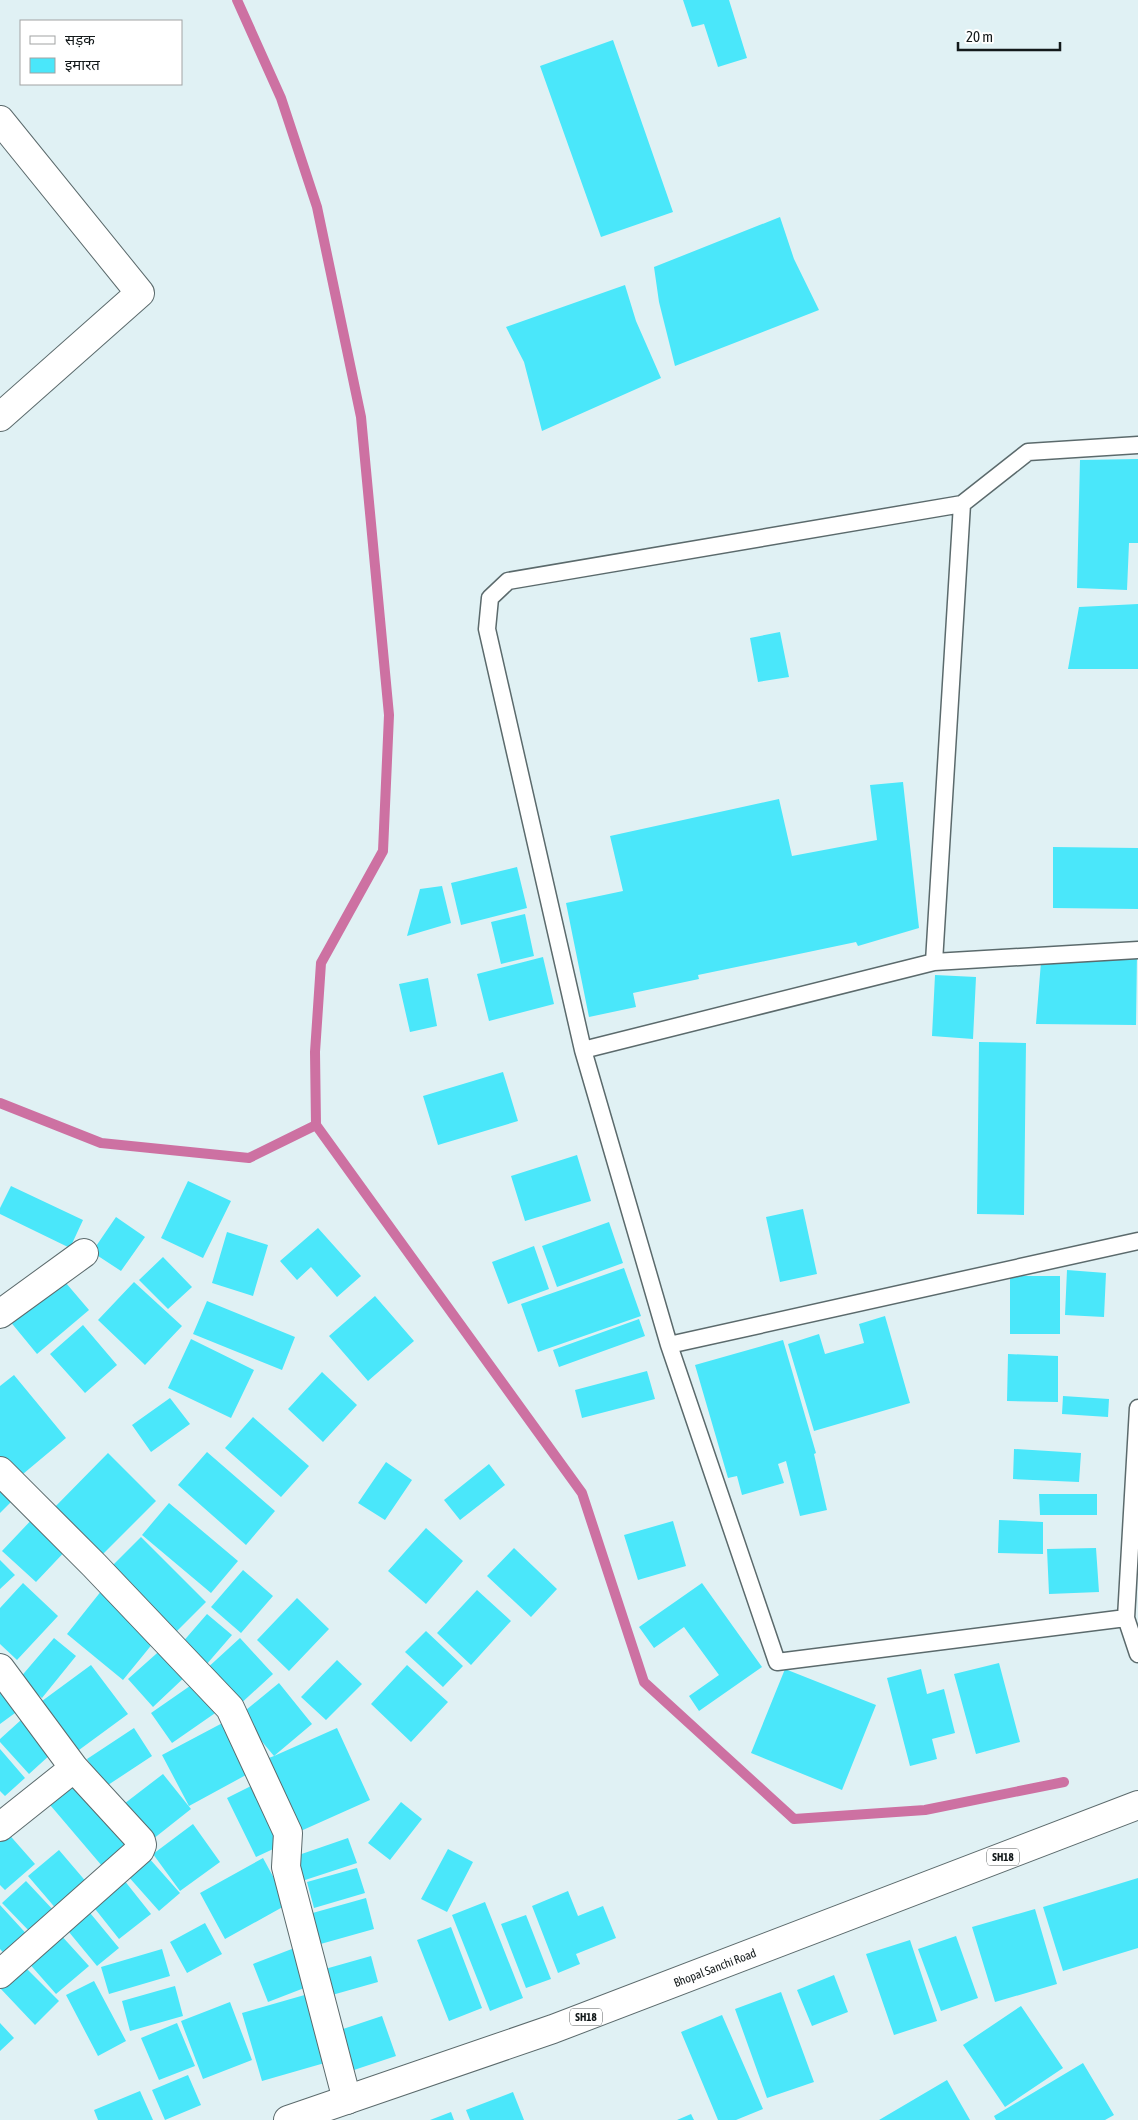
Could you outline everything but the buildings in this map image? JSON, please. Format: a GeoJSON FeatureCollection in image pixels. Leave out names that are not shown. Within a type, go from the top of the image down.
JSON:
{"type":"FeatureCollection","features":[{"type":"Feature","properties":{"kind":"street"},"geometry":{"type":"LineString","coordinates":[[0,120],[140,293],[0,417]]}},
{"type":"Feature","properties":{"kind":"street"},"geometry":{"type":"LineString","coordinates":[[0,1314],[84,1253]]}},
{"type":"Feature","properties":{"kind":"street"},"geometry":{"type":"LineString","coordinates":[[0,1471],[94,1565],[230,1708],[288,1833],[286,1867],[347,2100]]}},
{"type":"Feature","properties":{"kind":"street"},"geometry":{"type":"LineString","coordinates":[[0,1668],[74,1768],[141,1841],[142,1845],[140,1850],[0,1974]]}},
{"type":"Feature","properties":{"kind":"street"},"geometry":{"type":"LineString","coordinates":[[0,1827],[74,1768]]}},
{"type":"Feature","properties":{"kind":"street","name":"Bhopal Sanchi Road"},"geometry":{"type":"LineString","coordinates":[[288,2120],[553,2029],[1131,1808]]}},
{"type":"Feature","properties":{"kind":"lane"},"geometry":{"type":"LineString","coordinates":[[1126,1618],[777,1662],[669,1345],[583,1050],[487,629],[490,598],[508,581],[962,504],[1028,452],[1138,445]]}},
{"type":"Feature","properties":{"kind":"lane"},"geometry":{"type":"LineString","coordinates":[[934,962],[962,504]]}},
{"type":"Feature","properties":{"kind":"lane"},"geometry":{"type":"LineString","coordinates":[[583,1050],[934,962],[1138,950]]}},
{"type":"Feature","properties":{"kind":"lane"},"geometry":{"type":"LineString","coordinates":[[669,1345],[1138,1241]]}},
{"type":"Feature","properties":{"kind":"lane"},"geometry":{"type":"LineString","coordinates":[[1138,1408],[1126,1618],[1138,1654]]}},
{"type":"Feature","properties":{"kind":"waterway"},"geometry":{"type":"LineString","coordinates":[[237,0],[281,98],[317,207],[361,417],[389,715],[383,851],[321,963],[315,1052],[316,1125],[582,1493],[644,1682],[794,1819],[925,1810],[1064,1782]]}},
{"type":"Feature","properties":{"kind":"waterway"},"geometry":{"type":"LineString","coordinates":[[0,1103],[101,1143],[249,1158],[316,1125]]}}]}
